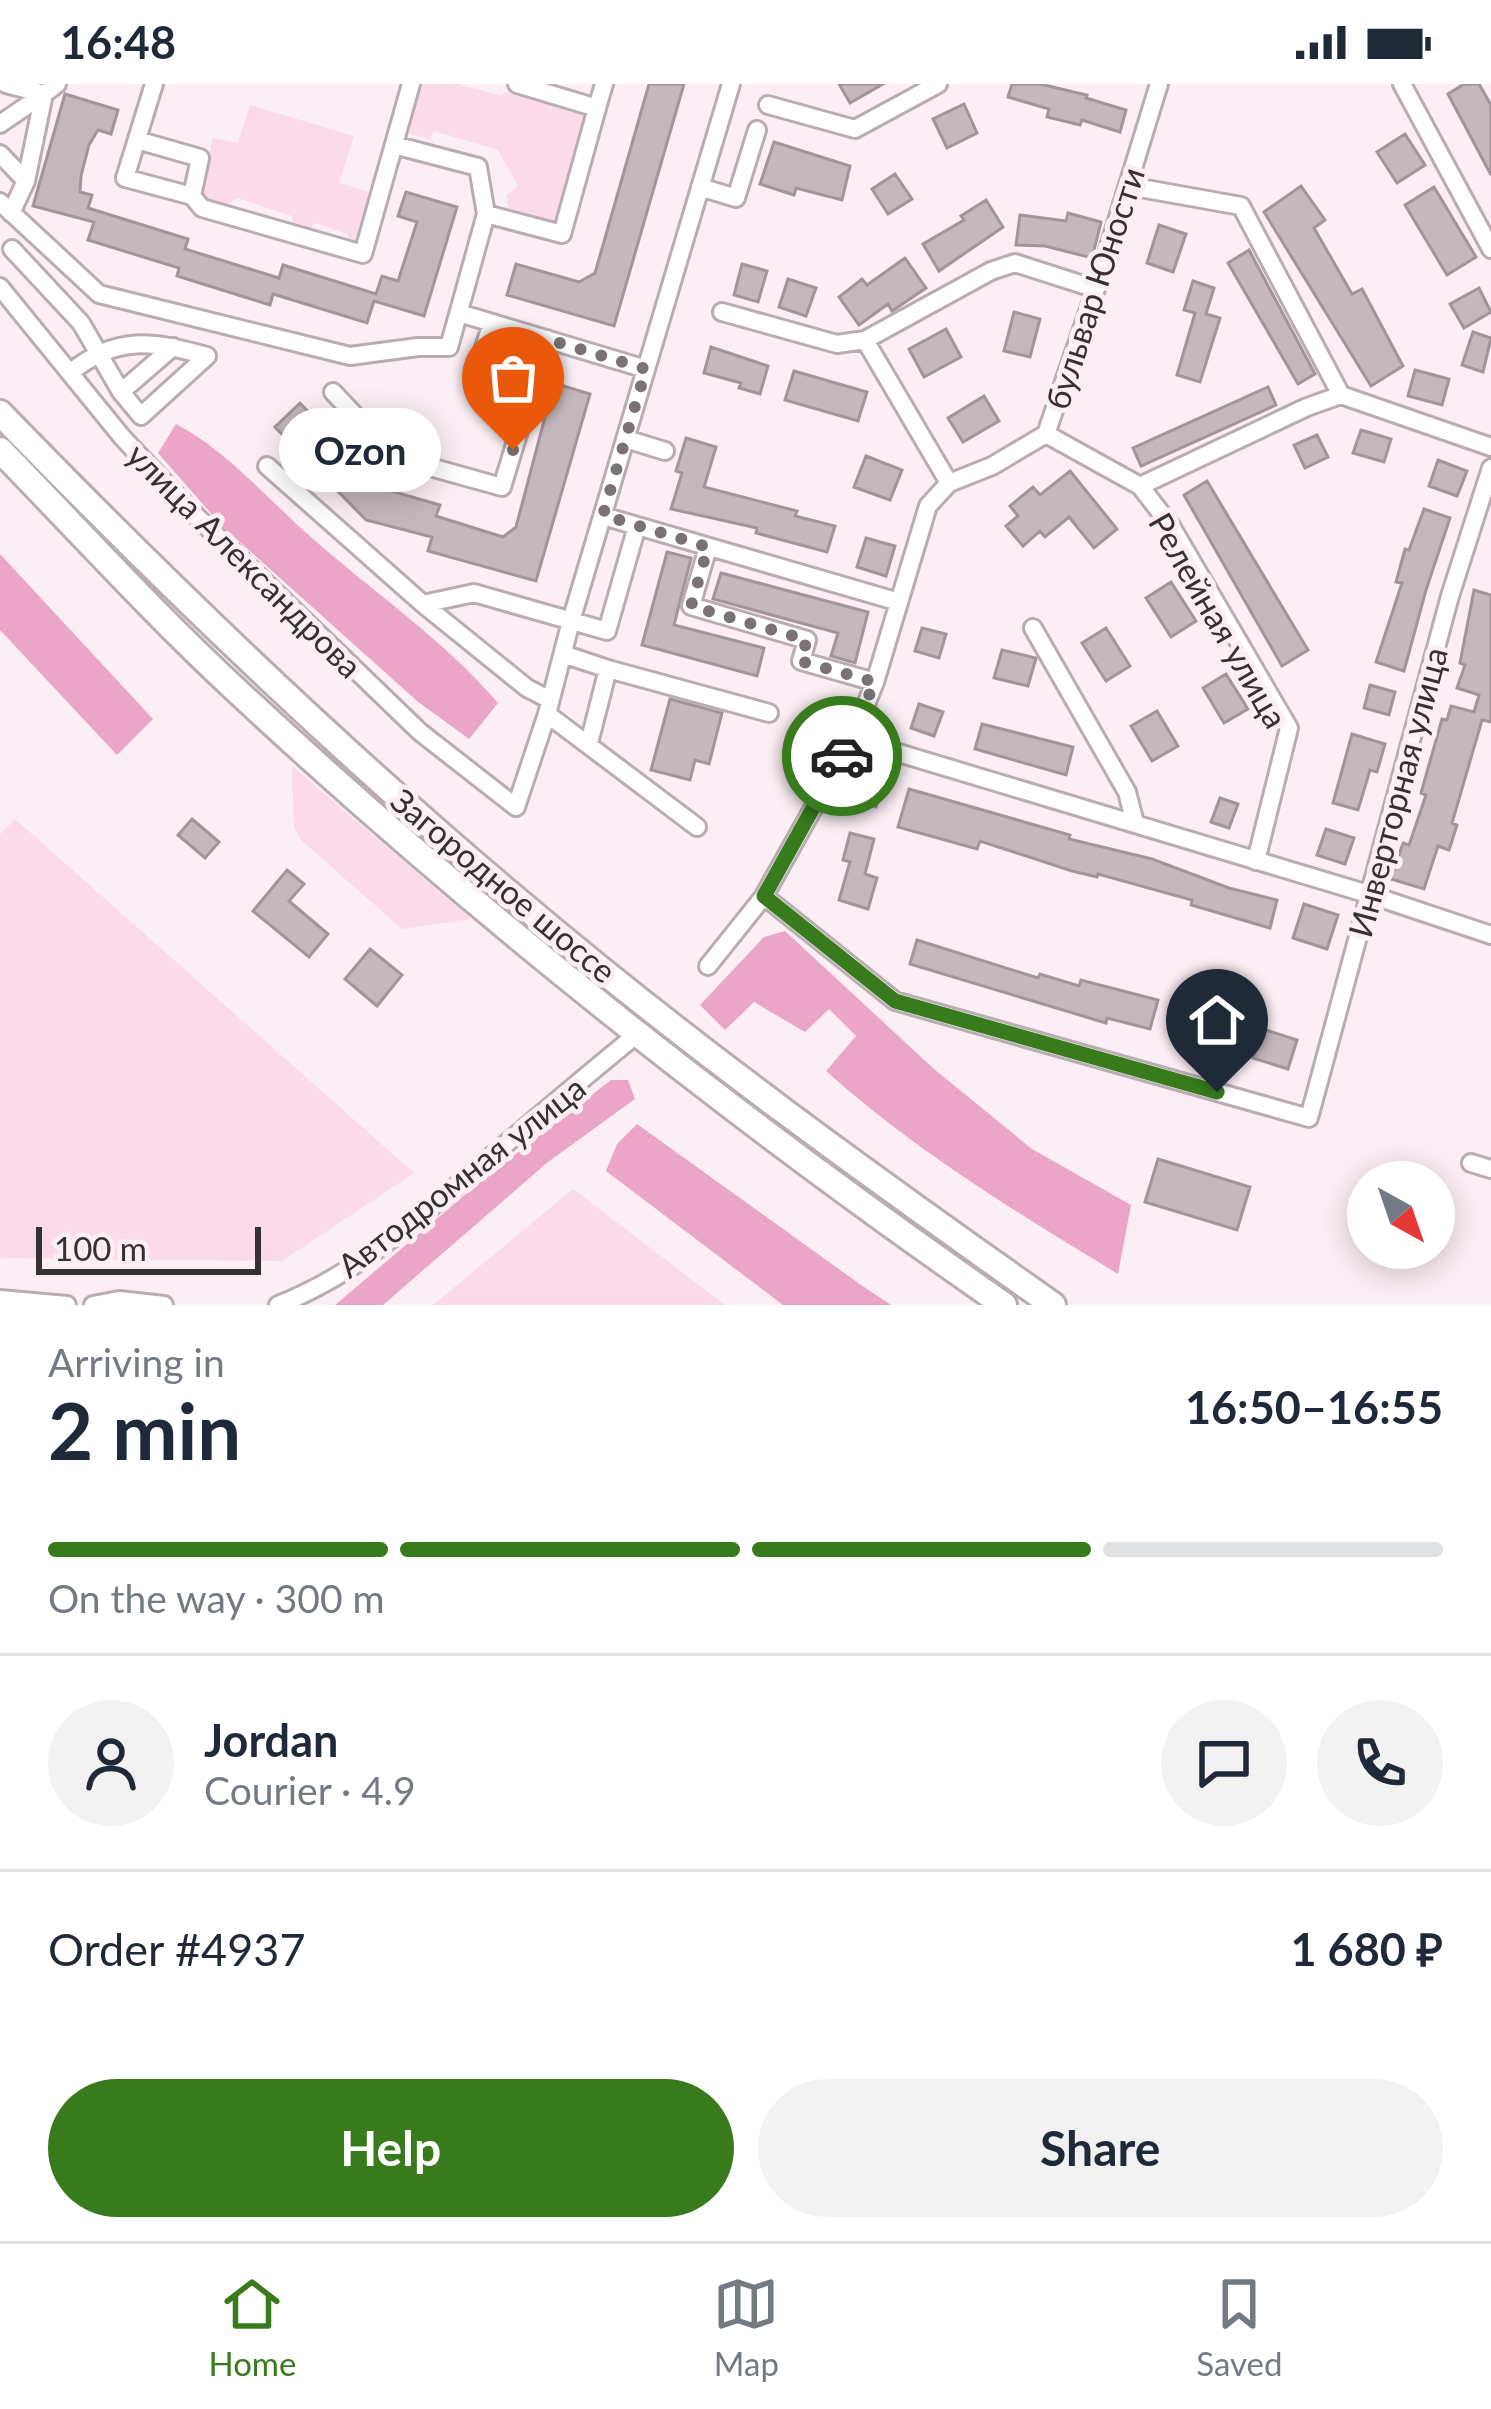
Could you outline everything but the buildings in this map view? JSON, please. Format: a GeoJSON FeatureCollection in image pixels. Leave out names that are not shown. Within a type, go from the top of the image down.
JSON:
{"type":"FeatureCollection","features":[{"type":"Feature","properties":{"kind":"highway","name":"Загородное шоссе"},"geometry":{"type":"LineString","coordinates":[[0,413],[300,710],[527,909],[856,1164],[1053,1305]]}},
{"type":"Feature","properties":{"kind":"highway","name":"Загородное шоссе"},"geometry":{"type":"LineString","coordinates":[[0,449],[234,688],[394,833],[636,1035],[1004,1305]]}},
{"type":"Feature","properties":{"kind":"street"},"geometry":{"type":"LineString","coordinates":[[7,84],[51,89]]}},
{"type":"Feature","properties":{"kind":"street"},"geometry":{"type":"LineString","coordinates":[[154,84],[125,178],[192,196],[202,208],[363,254],[411,84]]}},
{"type":"Feature","properties":{"kind":"street"},"geometry":{"type":"LineString","coordinates":[[517,84],[597,108]]}},
{"type":"Feature","properties":{"kind":"street"},"geometry":{"type":"LineString","coordinates":[[486,214],[562,234],[604,84]]}},
{"type":"Feature","properties":{"kind":"street"},"geometry":{"type":"LineString","coordinates":[[549,707],[731,84]]}},
{"type":"Feature","properties":{"kind":"street"},"geometry":{"type":"LineString","coordinates":[[768,105],[855,130],[938,84]]}},
{"type":"Feature","properties":{"kind":"street"},"geometry":{"type":"LineString","coordinates":[[1402,84],[1491,249]]}},
{"type":"Feature","properties":{"kind":"street","name":"бульвар Юности"},"geometry":{"type":"LineString","coordinates":[[949,483],[992,466],[1046,434],[1129,186],[1156,85]]}},
{"type":"Feature","properties":{"kind":"street"},"geometry":{"type":"LineString","coordinates":[[0,124],[51,89]]}},
{"type":"Feature","properties":{"kind":"street"},"geometry":{"type":"LineString","coordinates":[[51,89],[26,181],[6,208],[99,295],[350,356],[418,346],[449,347],[486,214],[478,167],[394,145]]}},
{"type":"Feature","properties":{"kind":"street"},"geometry":{"type":"LineString","coordinates":[[700,187],[736,198],[757,130]]}},
{"type":"Feature","properties":{"kind":"street"},"geometry":{"type":"LineString","coordinates":[[137,140],[200,158],[192,196]]}},
{"type":"Feature","properties":{"kind":"street"},"geometry":{"type":"LineString","coordinates":[[0,154],[26,181]]}},
{"type":"Feature","properties":{"kind":"street"},"geometry":{"type":"LineString","coordinates":[[1129,186],[1241,206],[1341,395],[1491,447]]}},
{"type":"Feature","properties":{"kind":"street"},"geometry":{"type":"LineString","coordinates":[[13,249],[81,323],[96,352],[141,416],[207,356],[137,342],[96,352],[71,372]]}},
{"type":"Feature","properties":{"kind":"street"},"geometry":{"type":"LineString","coordinates":[[722,312],[837,344],[865,340],[991,271],[1015,263],[1096,289]]}},
{"type":"Feature","properties":{"kind":"street","name":"улица Александрова"},"geometry":{"type":"LineString","coordinates":[[0,287],[122,437],[208,529],[420,732],[516,807],[549,707]]}},
{"type":"Feature","properties":{"kind":"street"},"geometry":{"type":"LineString","coordinates":[[459,313],[646,369]]}},
{"type":"Feature","properties":{"kind":"street"},"geometry":{"type":"LineString","coordinates":[[479,363],[492,323]]}},
{"type":"Feature","properties":{"kind":"street"},"geometry":{"type":"LineString","coordinates":[[333,392],[394,457],[502,487],[547,339]]}},
{"type":"Feature","properties":{"kind":"street"},"geometry":{"type":"LineString","coordinates":[[708,966],[764,896],[852,740],[875,682],[928,506],[949,483],[865,340]]}},
{"type":"Feature","properties":{"kind":"street"},"geometry":{"type":"LineString","coordinates":[[122,392],[173,347]]}},
{"type":"Feature","properties":{"kind":"street"},"geometry":{"type":"LineString","coordinates":[[1139,486],[1341,395]]}},
{"type":"Feature","properties":{"kind":"street","name":"Релейная улица"},"geometry":{"type":"LineString","coordinates":[[1046,434],[1139,486],[1171,526],[1289,728],[1256,861]]}},
{"type":"Feature","properties":{"kind":"street"},"geometry":{"type":"LineString","coordinates":[[626,439],[665,451]]}},
{"type":"Feature","properties":{"kind":"street"},"geometry":{"type":"LineString","coordinates":[[267,466],[423,604],[697,827]]}},
{"type":"Feature","properties":{"kind":"street","name":"Инверторная улица"},"geometry":{"type":"LineString","coordinates":[[764,896],[895,1001],[1309,1118],[1450,596],[1491,468]]}},
{"type":"Feature","properties":{"kind":"street"},"geometry":{"type":"LineString","coordinates":[[603,515],[899,602]]}},
{"type":"Feature","properties":{"kind":"street"},"geometry":{"type":"LineString","coordinates":[[423,604],[474,593],[607,632],[637,526]]}},
{"type":"Feature","properties":{"kind":"street"},"geometry":{"type":"LineString","coordinates":[[708,547],[691,606],[807,640],[800,661],[875,682]]}},
{"type":"Feature","properties":{"kind":"street"},"geometry":{"type":"LineString","coordinates":[[1033,628],[1127,791],[1135,824]]}},
{"type":"Feature","properties":{"kind":"street"},"geometry":{"type":"LineString","coordinates":[[563,654],[769,712]]}},
{"type":"Feature","properties":{"kind":"street"},"geometry":{"type":"LineString","coordinates":[[589,743],[608,669]]}},
{"type":"Feature","properties":{"kind":"street"},"geometry":{"type":"LineString","coordinates":[[852,740],[1491,935]]}},
{"type":"Feature","properties":{"kind":"street","name":"Автодромная улица"},"geometry":{"type":"LineString","coordinates":[[278,1305],[359,1262],[419,1218],[636,1035]]}},
{"type":"Feature","properties":{"kind":"street"},"geometry":{"type":"LineString","coordinates":[[1471,1163],[1491,1169]]}},
{"type":"Feature","properties":{"kind":"street"},"geometry":{"type":"LineString","coordinates":[[0,1299],[67,1305]]}},
{"type":"Feature","properties":{"kind":"street"},"geometry":{"type":"LineString","coordinates":[[93,1305],[119,1300],[164,1305]]}},
{"type":"Feature","properties":{"kind":"shaded area"},"geometry":{"type":"Polygon","coordinates":[[[420,84],[458,84],[502,96],[504,92],[587,114],[557,228],[509,214],[507,195],[518,186],[498,150],[434,131],[430,139],[408,133],[420,84]]]}},
{"type":"Feature","properties":{"kind":"shaded area"},"geometry":{"type":"Polygon","coordinates":[[[250,105],[354,136],[339,183],[372,193],[356,244],[347,234],[315,223],[307,232],[293,227],[292,216],[237,198],[225,206],[211,203],[201,190],[213,138],[238,143],[250,105]]]}},
{"type":"Feature","properties":{"kind":"shaded area"},"geometry":{"type":"Polygon","coordinates":[[[176,424],[230,462],[431,637],[498,703],[469,739],[417,701],[221,525],[158,453],[176,424]]]}},
{"type":"Feature","properties":{"kind":"shaded area"},"geometry":{"type":"Polygon","coordinates":[[[0,554],[153,719],[117,755],[0,630],[0,554]]]}},
{"type":"Feature","properties":{"kind":"shaded area"},"geometry":{"type":"Polygon","coordinates":[[[292,766],[471,919],[402,929],[300,839],[294,827],[292,766]]]}},
{"type":"Feature","properties":{"kind":"shaded area"},"geometry":{"type":"Polygon","coordinates":[[[15,819],[414,1173],[282,1261],[0,1258],[0,834],[15,819]]]}},
{"type":"Feature","properties":{"kind":"shaded area"},"geometry":{"type":"Polygon","coordinates":[[[785,931],[934,1069],[1032,1149],[1131,1205],[1118,1274],[931,1154],[826,1071],[856,1036],[829,1009],[805,1032],[754,1002],[725,1030],[700,1005],[764,937],[785,931]]]}},
{"type":"Feature","properties":{"kind":"shaded area"},"geometry":{"type":"Polygon","coordinates":[[[611,1080],[628,1080],[635,1099],[548,1162],[383,1305],[335,1305],[486,1177],[611,1080]]]}},
{"type":"Feature","properties":{"kind":"shaded area"},"geometry":{"type":"Polygon","coordinates":[[[637,1124],[891,1305],[783,1305],[606,1171],[617,1144],[637,1124]]]}},
{"type":"Feature","properties":{"kind":"shaded area"},"geometry":{"type":"Polygon","coordinates":[[[573,1189],[725,1305],[433,1305],[573,1189]]]}},
{"type":"Feature","properties":{"kind":"way so far"},"geometry":{"type":"LineString","coordinates":[[513,450],[547,339],[646,369],[603,515],[708,547],[691,606],[807,640],[800,661],[875,682],[842,756]]}},
{"type":"Feature","properties":{"kind":"place","name":"Ozon"},"geometry":{"type":"Point","coordinates":[513,450]}},
{"type":"Feature","properties":{"kind":"route"},"geometry":{"type":"LineString","coordinates":[[842,756],[764,896],[895,1001],[1217,1092]]}}]}
